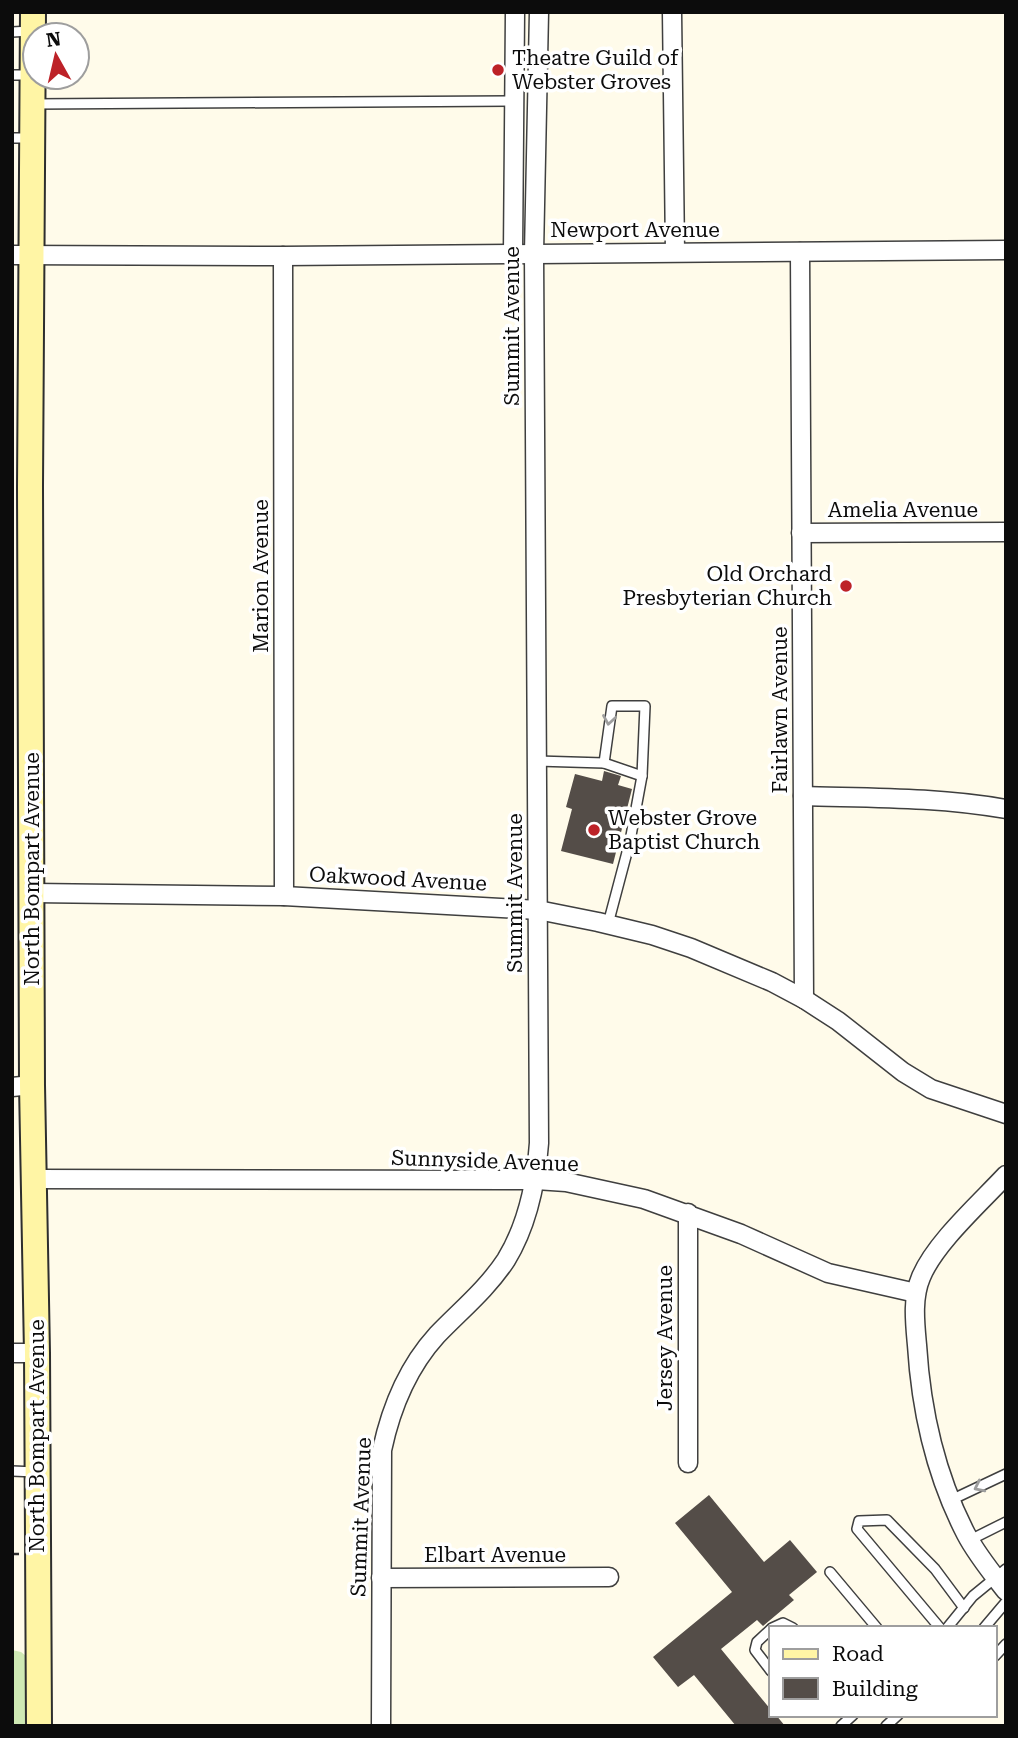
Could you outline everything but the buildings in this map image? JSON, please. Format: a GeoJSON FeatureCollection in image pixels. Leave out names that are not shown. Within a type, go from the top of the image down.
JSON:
{"type":"FeatureCollection","features":[{"type":"Feature","properties":{"kind":"street"},"geometry":{"type":"LineString","coordinates":[[513,253],[515,12]]}},
{"type":"Feature","properties":{"kind":"street","name":"Summit Avenue"},"geometry":{"type":"LineString","coordinates":[[381,1726],[382,1450],[406,1378],[435,1338],[487,1284],[505,1260],[522,1230],[536,1180],[539,1143],[534,253],[539,12]]}},
{"type":"Feature","properties":{"kind":"street"},"geometry":{"type":"LineString","coordinates":[[672,12],[675,252]]}},
{"type":"Feature","properties":{"kind":"street","name":"North Bompart Avenue"},"geometry":{"type":"LineString","coordinates":[[28,91],[32,104],[22,138],[21,487],[33,893],[22,1086],[35,1179],[39,1726]]}},
{"type":"Feature","properties":{"kind":"street","name":"Newport Avenue"},"geometry":{"type":"LineString","coordinates":[[22,255],[283,256],[1006,250]]}},
{"type":"Feature","properties":{"kind":"street","name":"Fairlawn Avenue"},"geometry":{"type":"LineString","coordinates":[[800,252],[804,999]]}},
{"type":"Feature","properties":{"kind":"street","name":"Marion Avenue"},"geometry":{"type":"LineString","coordinates":[[283,256],[284,896]]}},
{"type":"Feature","properties":{"kind":"street","name":"Amelia Avenue"},"geometry":{"type":"LineString","coordinates":[[801,533],[1006,532]]}},
{"type":"Feature","properties":{"kind":"street"},"geometry":{"type":"LineString","coordinates":[[803,796],[918,799],[973,803],[1006,809]]}},
{"type":"Feature","properties":{"kind":"street","name":"Oakwood Avenue"},"geometry":{"type":"LineString","coordinates":[[33,893],[284,896],[538,910],[608,924],[652,935],[737,966],[804,999],[931,1089],[1006,1114]]}},
{"type":"Feature","properties":{"kind":"street"},"geometry":{"type":"LineString","coordinates":[[1002,1579],[970,1540],[951,1500],[933,1449],[921,1393],[915,1326],[916,1293],[927,1264],[1006,1175]]}},
{"type":"Feature","properties":{"kind":"street","name":"Sunnyside Avenue"},"geometry":{"type":"LineString","coordinates":[[35,1179],[566,1182],[644,1199],[688,1213],[828,1273],[916,1293]]}},
{"type":"Feature","properties":{"kind":"street","name":"Jersey Avenue"},"geometry":{"type":"LineString","coordinates":[[688,1213],[688,1463]]}},
{"type":"Feature","properties":{"kind":"street"},"geometry":{"type":"LineString","coordinates":[[12,1353],[37,1353]]}},
{"type":"Feature","properties":{"kind":"street","name":"Elbart Avenue"},"geometry":{"type":"LineString","coordinates":[[381,1578],[610,1577]]}},
{"type":"Feature","properties":{"kind":"lane"},"geometry":{"type":"LineString","coordinates":[[32,104],[514,102]]}},
{"type":"Feature","properties":{"kind":"lane"},"geometry":{"type":"LineString","coordinates":[[604,763],[612,706],[645,706],[642,776],[630,841],[608,924]]}},
{"type":"Feature","properties":{"kind":"lane"},"geometry":{"type":"LineString","coordinates":[[537,761],[604,763],[642,776]]}},
{"type":"Feature","properties":{"kind":"lane"},"geometry":{"type":"LineString","coordinates":[[12,1471],[38,1472]]}},
{"type":"Feature","properties":{"kind":"lane"},"geometry":{"type":"LineString","coordinates":[[951,1500],[1006,1474]]}},
{"type":"Feature","properties":{"kind":"lane"},"geometry":{"type":"LineString","coordinates":[[938,1626],[857,1529],[859,1521],[887,1520],[935,1569],[964,1608]]}},
{"type":"Feature","properties":{"kind":"lane"},"geometry":{"type":"LineString","coordinates":[[970,1540],[1006,1522]]}},
{"type":"Feature","properties":{"kind":"lane"},"geometry":{"type":"LineString","coordinates":[[830,1572],[875,1626]]}},
{"type":"Feature","properties":{"kind":"lane"},"geometry":{"type":"LineString","coordinates":[[949,1626],[964,1608],[1002,1579]]}},
{"type":"Feature","properties":{"kind":"lane"},"geometry":{"type":"LineString","coordinates":[[986,1626],[1006,1602]]}},
{"type":"Feature","properties":{"kind":"lane"},"geometry":{"type":"LineString","coordinates":[[769,1631],[757,1642],[755,1650],[769,1668]]}},
{"type":"Feature","properties":{"kind":"green space"},"geometry":{"type":"Polygon","coordinates":[[[12,1650],[26,1656],[26,1726],[12,1726],[12,1650]]]}},
{"type":"Feature","properties":{"kind":"place","name":"Theatre Guild of Webster Groves"},"geometry":{"type":"Point","coordinates":[498,70]}},
{"type":"Feature","properties":{"kind":"place","name":"Old Orchard Presbyterian Church"},"geometry":{"type":"Point","coordinates":[846,586]}},
{"type":"Feature","properties":{"kind":"place","name":"Webster Grove Baptist Church"},"geometry":{"type":"Point","coordinates":[594,830]}}]}
